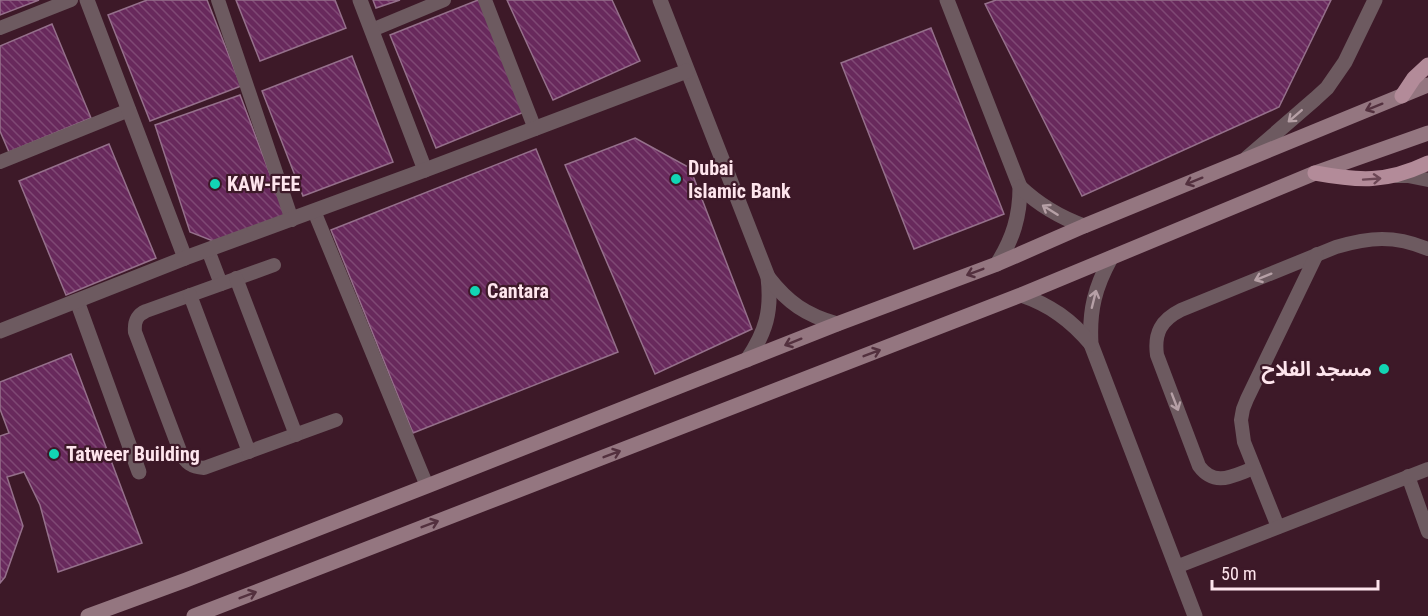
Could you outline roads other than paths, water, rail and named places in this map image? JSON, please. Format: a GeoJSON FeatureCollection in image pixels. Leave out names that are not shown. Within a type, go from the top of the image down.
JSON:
{"type":"FeatureCollection","features":[{"type":"Feature","properties":{"kind":"main road"},"geometry":{"type":"LineString","coordinates":[[1402,96],[1414,78],[1428,65]]}},
{"type":"Feature","properties":{"kind":"main road"},"geometry":{"type":"LineString","coordinates":[[88,616],[428,486],[837,324],[998,264],[1084,226],[1428,85]]}},
{"type":"Feature","properties":{"kind":"main road"},"geometry":{"type":"LineString","coordinates":[[194,616],[1021,295],[1315,173],[1428,133]]}},
{"type":"Feature","properties":{"kind":"main road"},"geometry":{"type":"LineString","coordinates":[[1315,173],[1356,180],[1376,179],[1395,176],[1428,164]]}},
{"type":"Feature","properties":{"kind":"street"},"geometry":{"type":"LineString","coordinates":[[87,0],[185,258]]}},
{"type":"Feature","properties":{"kind":"street"},"geometry":{"type":"LineString","coordinates":[[360,0],[425,170]]}},
{"type":"Feature","properties":{"kind":"street"},"geometry":{"type":"LineString","coordinates":[[660,0],[768,277],[778,291],[805,312],[837,324]]}},
{"type":"Feature","properties":{"kind":"street"},"geometry":{"type":"LineString","coordinates":[[946,0],[1020,187],[1020,203],[1015,227],[998,264]]}},
{"type":"Feature","properties":{"kind":"street"},"geometry":{"type":"LineString","coordinates":[[1243,161],[1326,88],[1345,62],[1375,0]]}},
{"type":"Feature","properties":{"kind":"street"},"geometry":{"type":"LineString","coordinates":[[0,331],[185,258],[687,71]]}},
{"type":"Feature","properties":{"kind":"street"},"geometry":{"type":"LineString","coordinates":[[1020,187],[1056,215],[1084,226]]}},
{"type":"Feature","properties":{"kind":"street"},"geometry":{"type":"LineString","coordinates":[[1091,344],[1091,308],[1099,282],[1111,258]]}},
{"type":"Feature","properties":{"kind":"street"},"geometry":{"type":"LineString","coordinates":[[747,360],[765,329],[770,295],[768,277]]}},
{"type":"Feature","properties":{"kind":"street"},"geometry":{"type":"LineString","coordinates":[[1021,295],[1060,314],[1080,330],[1091,344],[1195,616]]}},
{"type":"Feature","properties":{"kind":"street"},"geometry":{"type":"LineString","coordinates":[[77,301],[139,472]]}},
{"type":"Feature","properties":{"kind":"lane"},"geometry":{"type":"LineString","coordinates":[[0,28],[71,0]]}},
{"type":"Feature","properties":{"kind":"lane"},"geometry":{"type":"LineString","coordinates":[[218,0],[292,220]]}},
{"type":"Feature","properties":{"kind":"lane"},"geometry":{"type":"LineString","coordinates":[[372,30],[444,0]]}},
{"type":"Feature","properties":{"kind":"lane"},"geometry":{"type":"LineString","coordinates":[[485,0],[535,129]]}},
{"type":"Feature","properties":{"kind":"lane"},"geometry":{"type":"LineString","coordinates":[[0,162],[129,110]]}},
{"type":"Feature","properties":{"kind":"lane"},"geometry":{"type":"LineString","coordinates":[[1395,176],[1428,180]]}},
{"type":"Feature","properties":{"kind":"lane"},"geometry":{"type":"LineString","coordinates":[[314,211],[428,486]]}},
{"type":"Feature","properties":{"kind":"lane"},"geometry":{"type":"LineString","coordinates":[[1254,468],[1218,479],[1210,477],[1199,466],[1157,356],[1158,333],[1163,323],[1171,315],[1181,310],[1317,254],[1350,243],[1383,238],[1400,240],[1428,249]]}},
{"type":"Feature","properties":{"kind":"lane"},"geometry":{"type":"LineString","coordinates":[[208,250],[221,284]]}},
{"type":"Feature","properties":{"kind":"lane"},"geometry":{"type":"LineString","coordinates":[[1278,527],[1244,442],[1241,420],[1243,409],[1317,254]]}},
{"type":"Feature","properties":{"kind":"lane"},"geometry":{"type":"LineString","coordinates":[[274,265],[142,313],[135,321],[135,332],[183,459],[196,468],[204,468],[336,420]]}},
{"type":"Feature","properties":{"kind":"lane"},"geometry":{"type":"LineString","coordinates":[[236,278],[296,435]]}},
{"type":"Feature","properties":{"kind":"lane"},"geometry":{"type":"LineString","coordinates":[[190,295],[249,452]]}},
{"type":"Feature","properties":{"kind":"lane"},"geometry":{"type":"LineString","coordinates":[[1176,567],[1428,469]]}},
{"type":"Feature","properties":{"kind":"lane"},"geometry":{"type":"LineString","coordinates":[[1408,476],[1428,531]]}},
{"type":"Feature","properties":{"kind":"place","name":"Dubai Islamic Bank"},"geometry":{"type":"Point","coordinates":[676,179]}},
{"type":"Feature","properties":{"kind":"place","name":"KAW-FEE"},"geometry":{"type":"Point","coordinates":[215,184]}},
{"type":"Feature","properties":{"kind":"place","name":"Cantara"},"geometry":{"type":"Point","coordinates":[475,291]}},
{"type":"Feature","properties":{"kind":"place","name":"مسجد الفلاح"},"geometry":{"type":"Point","coordinates":[1384,369]}},
{"type":"Feature","properties":{"kind":"place","name":"Tatweer Building"},"geometry":{"type":"Point","coordinates":[54,454]}}]}
